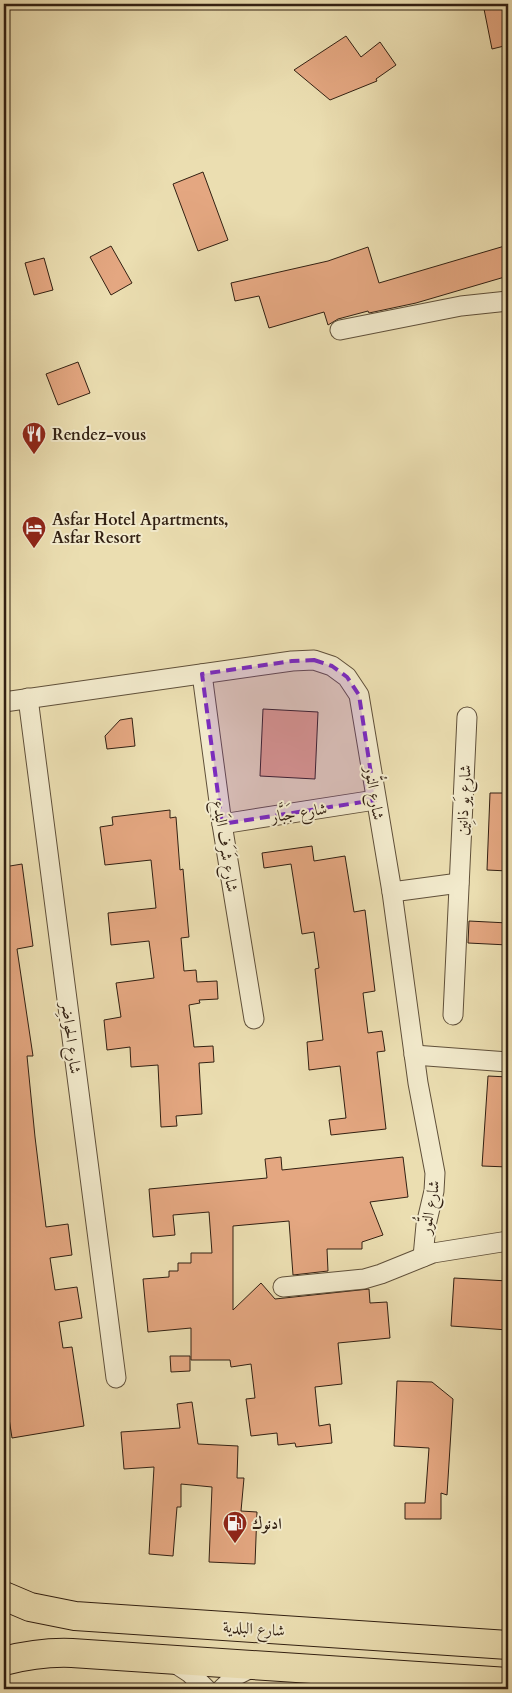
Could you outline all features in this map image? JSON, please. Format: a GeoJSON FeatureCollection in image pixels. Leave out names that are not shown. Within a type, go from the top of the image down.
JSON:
{"type":"FeatureCollection","features":[{"type":"Feature","properties":{"kind":"main road","name":"شارع البلدية"},"geometry":{"type":"LineString","coordinates":[[4,1596],[30,1607],[74,1616],[508,1645]]}},
{"type":"Feature","properties":{"kind":"main road"},"geometry":{"type":"LineString","coordinates":[[4,1661],[24,1655],[48,1652],[508,1682]]}},
{"type":"Feature","properties":{"kind":"street"},"geometry":{"type":"LineString","coordinates":[[340,330],[461,306],[508,301]]}},
{"type":"Feature","properties":{"kind":"street","name":"شارع النُّور"},"geometry":{"type":"LineString","coordinates":[[4,702],[292,661],[314,660],[332,666],[347,677],[359,695],[375,800],[392,892],[414,1055],[436,1173],[434,1191],[426,1224],[423,1257]]}},
{"type":"Feature","properties":{"kind":"street","name":"شارع شَرَف البَدع"},"geometry":{"type":"LineString","coordinates":[[202,674],[222,824],[254,1019]]}},
{"type":"Feature","properties":{"kind":"street","name":"شارع الحواضِر"},"geometry":{"type":"LineString","coordinates":[[28,698],[116,1378]]}},
{"type":"Feature","properties":{"kind":"street","name":"شارع يَو ذانِين"},"geometry":{"type":"LineString","coordinates":[[452,1016],[467,717]]}},
{"type":"Feature","properties":{"kind":"street","name":"شارع جَبَّار"},"geometry":{"type":"LineString","coordinates":[[222,824],[375,800]]}},
{"type":"Feature","properties":{"kind":"street"},"geometry":{"type":"LineString","coordinates":[[392,892],[459,883]]}},
{"type":"Feature","properties":{"kind":"street"},"geometry":{"type":"LineString","coordinates":[[414,1055],[508,1062]]}},
{"type":"Feature","properties":{"kind":"street","name":"شارع النُّور"},"geometry":{"type":"LineString","coordinates":[[284,1287],[364,1279],[450,1249],[508,1241]]}},
{"type":"Feature","properties":{"kind":"street"},"geometry":{"type":"LineString","coordinates":[[169,1660],[190,1674],[206,1689]]}},
{"type":"Feature","properties":{"kind":"street"},"geometry":{"type":"LineString","coordinates":[[222,1689],[237,1674],[258,1665]]}},
{"type":"Feature","properties":{"kind":"highlighted area"},"geometry":{"type":"Polygon","coordinates":[[[314,660],[332,666],[347,677],[359,695],[375,800],[222,824],[202,674],[292,661],[314,660]]]}},
{"type":"Feature","properties":{"kind":"building"},"geometry":{"type":"Polygon","coordinates":[[[483,4],[508,4],[508,45],[492,49],[483,4]]]}},
{"type":"Feature","properties":{"kind":"building"},"geometry":{"type":"Polygon","coordinates":[[[346,36],[361,57],[380,42],[396,65],[376,79],[377,81],[330,100],[294,70],[346,36]]]}},
{"type":"Feature","properties":{"kind":"building"},"geometry":{"type":"Polygon","coordinates":[[[203,172],[228,240],[198,251],[173,184],[203,172]]]}},
{"type":"Feature","properties":{"kind":"building"},"geometry":{"type":"Polygon","coordinates":[[[508,245],[508,276],[416,303],[369,313],[368,311],[338,319],[328,325],[324,312],[269,328],[259,296],[235,301],[231,283],[328,261],[368,247],[379,283],[508,245]]]}},
{"type":"Feature","properties":{"kind":"building"},"geometry":{"type":"Polygon","coordinates":[[[111,246],[132,283],[111,295],[90,257],[111,246]]]}},
{"type":"Feature","properties":{"kind":"building"},"geometry":{"type":"Polygon","coordinates":[[[44,258],[53,290],[34,295],[25,263],[44,258]]]}},
{"type":"Feature","properties":{"kind":"building"},"geometry":{"type":"Polygon","coordinates":[[[78,362],[90,393],[58,405],[46,374],[78,362]]]}},
{"type":"Feature","properties":{"kind":"building"},"geometry":{"type":"Polygon","coordinates":[[[263,709],[318,712],[315,779],[260,776],[263,709]]]}},
{"type":"Feature","properties":{"kind":"building"},"geometry":{"type":"Polygon","coordinates":[[[132,718],[135,746],[107,749],[105,736],[120,720],[132,718]]]}},
{"type":"Feature","properties":{"kind":"building"},"geometry":{"type":"Polygon","coordinates":[[[490,793],[508,793],[508,871],[487,870],[490,793]]]}},
{"type":"Feature","properties":{"kind":"building"},"geometry":{"type":"Polygon","coordinates":[[[170,810],[170,818],[176,817],[180,870],[183,869],[189,937],[181,938],[184,971],[196,970],[197,982],[217,981],[218,999],[199,1000],[200,1003],[189,1005],[194,1047],[213,1046],[214,1062],[199,1063],[202,1114],[176,1116],[177,1126],[161,1127],[158,1065],[131,1067],[130,1047],[107,1050],[104,1020],[121,1017],[116,983],[154,978],[149,941],[111,945],[108,913],[156,908],[151,860],[105,865],[100,827],[113,825],[112,817],[170,810]]]}},
{"type":"Feature","properties":{"kind":"building"},"geometry":{"type":"Polygon","coordinates":[[[312,846],[314,861],[345,856],[354,912],[365,910],[375,991],[363,993],[368,1033],[382,1031],[385,1051],[377,1052],[386,1129],[331,1135],[329,1120],[346,1118],[340,1066],[309,1070],[307,1042],[323,1040],[315,969],[319,968],[314,932],[302,934],[291,864],[264,868],[262,853],[312,846]]]}},
{"type":"Feature","properties":{"kind":"building"},"geometry":{"type":"Polygon","coordinates":[[[22,864],[33,946],[17,949],[33,1056],[27,1056],[35,1137],[46,1227],[68,1224],[72,1255],[50,1258],[55,1290],[77,1287],[82,1318],[59,1322],[63,1348],[72,1347],[84,1426],[12,1438],[4,1385],[4,1357],[6,1357],[4,1338],[4,867],[22,864]]]}},
{"type":"Feature","properties":{"kind":"building"},"geometry":{"type":"Polygon","coordinates":[[[469,921],[508,923],[508,945],[468,943],[469,921]]]}},
{"type":"Feature","properties":{"kind":"building"},"geometry":{"type":"Polygon","coordinates":[[[488,1076],[508,1077],[508,1167],[482,1166],[488,1076]]]}},
{"type":"Feature","properties":{"kind":"building"},"geometry":{"type":"Polygon","coordinates":[[[281,1157],[282,1170],[403,1157],[408,1197],[370,1202],[383,1235],[362,1242],[362,1249],[327,1249],[328,1271],[293,1275],[289,1221],[233,1226],[233,1310],[261,1283],[275,1299],[369,1289],[370,1303],[387,1302],[390,1338],[338,1343],[342,1384],[315,1387],[319,1426],[330,1424],[332,1443],[296,1447],[295,1443],[278,1445],[277,1433],[251,1436],[246,1399],[255,1398],[251,1364],[231,1367],[230,1360],[191,1360],[191,1328],[148,1332],[143,1279],[169,1277],[169,1271],[178,1271],[178,1263],[191,1263],[191,1253],[212,1253],[209,1212],[173,1215],[175,1235],[153,1237],[149,1189],[267,1178],[265,1159],[281,1157]]]}},
{"type":"Feature","properties":{"kind":"building"},"geometry":{"type":"Polygon","coordinates":[[[454,1278],[508,1281],[508,1330],[451,1326],[454,1278]]]}},
{"type":"Feature","properties":{"kind":"building"},"geometry":{"type":"Polygon","coordinates":[[[170,1356],[190,1356],[190,1371],[171,1372],[170,1356]]]}},
{"type":"Feature","properties":{"kind":"building"},"geometry":{"type":"Polygon","coordinates":[[[397,1381],[432,1382],[453,1399],[447,1495],[441,1493],[441,1519],[405,1519],[405,1503],[425,1503],[429,1448],[394,1446],[397,1381]]]}},
{"type":"Feature","properties":{"kind":"building"},"geometry":{"type":"Polygon","coordinates":[[[192,1402],[198,1444],[238,1446],[237,1478],[244,1478],[241,1511],[257,1512],[255,1564],[209,1562],[212,1487],[181,1484],[181,1507],[177,1507],[173,1556],[149,1554],[154,1467],[124,1469],[121,1432],[180,1428],[177,1404],[192,1402]]]}},
{"type":"Feature","properties":{"kind":"place","name":"Rendez-vous"},"geometry":{"type":"Point","coordinates":[34,455]}},
{"type":"Feature","properties":{"kind":"place","name":"Asfar Hotel Apartments, Asfar Resort"},"geometry":{"type":"Point","coordinates":[34,549]}},
{"type":"Feature","properties":{"kind":"place","name":"ادنوك"},"geometry":{"type":"Point","coordinates":[235,1544]}}]}
